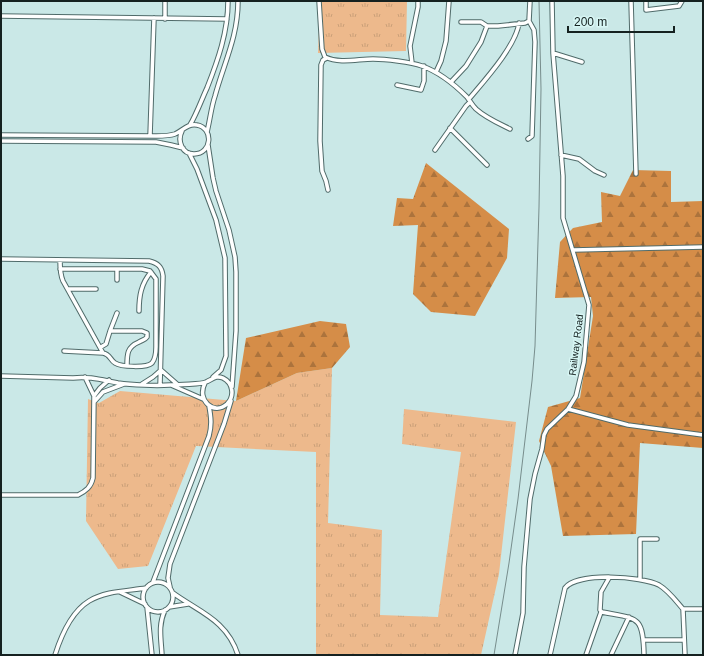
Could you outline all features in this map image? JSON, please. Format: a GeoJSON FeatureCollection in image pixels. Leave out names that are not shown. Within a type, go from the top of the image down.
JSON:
{"type":"FeatureCollection","features":[{"type":"Feature","properties":{"kind":"street"},"geometry":{"type":"LineString","coordinates":[[165,1],[165,19]]}},
{"type":"Feature","properties":{"kind":"street"},"geometry":{"type":"LineString","coordinates":[[1,135],[150,136],[172,135],[182,131],[190,125],[198,111],[219,56],[227,19],[228,1]]}},
{"type":"Feature","properties":{"kind":"street"},"geometry":{"type":"LineString","coordinates":[[207,132],[214,97],[233,40],[237,22],[238,1]]}},
{"type":"Feature","properties":{"kind":"street"},"geometry":{"type":"LineString","coordinates":[[319,1],[322,49],[325,57],[333,60],[375,58],[424,66],[451,82],[488,118],[510,129]]}},
{"type":"Feature","properties":{"kind":"street"},"geometry":{"type":"LineString","coordinates":[[412,63],[410,46],[418,1]]}},
{"type":"Feature","properties":{"kind":"street"},"geometry":{"type":"LineString","coordinates":[[436,72],[441,61],[446,41],[449,1]]}},
{"type":"Feature","properties":{"kind":"street"},"geometry":{"type":"LineString","coordinates":[[528,140],[532,136],[535,42],[534,30],[529,21],[530,1]]}},
{"type":"Feature","properties":{"kind":"street","name":"Railway Road"},"geometry":{"type":"LineString","coordinates":[[515,655],[523,613],[524,568],[530,499],[535,474],[544,435],[547,429],[568,409],[576,396],[584,362],[589,305],[563,218],[563,176],[553,53],[552,1]]}},
{"type":"Feature","properties":{"kind":"street"},"geometry":{"type":"LineString","coordinates":[[631,1],[636,174]]}},
{"type":"Feature","properties":{"kind":"street"},"geometry":{"type":"LineString","coordinates":[[646,1],[646,10],[679,6],[682,1]]}},
{"type":"Feature","properties":{"kind":"street"},"geometry":{"type":"LineString","coordinates":[[1,16],[227,19]]}},
{"type":"Feature","properties":{"kind":"street"},"geometry":{"type":"LineString","coordinates":[[150,136],[154,18]]}},
{"type":"Feature","properties":{"kind":"street"},"geometry":{"type":"LineString","coordinates":[[461,22],[481,22],[487,26],[525,23],[529,21]]}},
{"type":"Feature","properties":{"kind":"street"},"geometry":{"type":"LineString","coordinates":[[435,150],[469,100],[512,43],[518,30],[519,23]]}},
{"type":"Feature","properties":{"kind":"street"},"geometry":{"type":"LineString","coordinates":[[451,82],[466,66],[481,42],[487,26]]}},
{"type":"Feature","properties":{"kind":"street"},"geometry":{"type":"LineString","coordinates":[[553,53],[582,62]]}},
{"type":"Feature","properties":{"kind":"street"},"geometry":{"type":"LineString","coordinates":[[327,58],[323,60],[321,65],[320,125],[322,171],[328,190]]}},
{"type":"Feature","properties":{"kind":"street"},"geometry":{"type":"LineString","coordinates":[[397,85],[421,90],[424,81],[424,66]]}},
{"type":"Feature","properties":{"kind":"street"},"geometry":{"type":"LineString","coordinates":[[190,125],[198,125],[204,128],[209,138],[208,144],[214,185],[229,230],[235,257],[236,331],[232,398],[224,424],[170,564],[168,578],[173,592],[188,604],[202,610],[219,624],[231,640],[238,655]]}},
{"type":"Feature","properties":{"kind":"street"},"geometry":{"type":"LineString","coordinates":[[450,128],[487,165]]}},
{"type":"Feature","properties":{"kind":"street"},"geometry":{"type":"LineString","coordinates":[[182,131],[180,140],[183,148]]}},
{"type":"Feature","properties":{"kind":"street"},"geometry":{"type":"LineString","coordinates":[[1,141],[156,142],[183,148],[189,153],[197,169],[216,220],[225,258],[226,272],[226,356],[221,370],[206,383],[203,388],[203,399]]}},
{"type":"Feature","properties":{"kind":"street"},"geometry":{"type":"LineString","coordinates":[[189,153],[197,154],[203,151],[208,144]]}},
{"type":"Feature","properties":{"kind":"street"},"geometry":{"type":"LineString","coordinates":[[561,155],[579,159],[595,171],[604,174]]}},
{"type":"Feature","properties":{"kind":"street"},"geometry":{"type":"LineString","coordinates":[[572,250],[703,247]]}},
{"type":"Feature","properties":{"kind":"street"},"geometry":{"type":"LineString","coordinates":[[1,259],[148,262],[159,265],[163,276],[160,385]]}},
{"type":"Feature","properties":{"kind":"street"},"geometry":{"type":"LineString","coordinates":[[60,260],[60,269],[63,281],[103,353]]}},
{"type":"Feature","properties":{"kind":"street"},"geometry":{"type":"LineString","coordinates":[[60,269],[142,269],[151,272],[156,279],[156,356],[152,364],[147,366],[121,366],[113,362],[110,356],[106,353],[64,352]]}},
{"type":"Feature","properties":{"kind":"street"},"geometry":{"type":"LineString","coordinates":[[117,269],[117,280]]}},
{"type":"Feature","properties":{"kind":"street"},"geometry":{"type":"LineString","coordinates":[[139,311],[141,289],[151,272]]}},
{"type":"Feature","properties":{"kind":"street"},"geometry":{"type":"LineString","coordinates":[[68,289],[96,289]]}},
{"type":"Feature","properties":{"kind":"street"},"geometry":{"type":"LineString","coordinates":[[101,347],[106,344],[117,313]]}},
{"type":"Feature","properties":{"kind":"street"},"geometry":{"type":"LineString","coordinates":[[110,331],[142,331],[147,333],[147,337],[145,339],[129,348],[127,354],[127,366]]}},
{"type":"Feature","properties":{"kind":"street"},"geometry":{"type":"LineString","coordinates":[[142,384],[161,370]]}},
{"type":"Feature","properties":{"kind":"street"},"geometry":{"type":"LineString","coordinates":[[161,370],[177,384]]}},
{"type":"Feature","properties":{"kind":"street"},"geometry":{"type":"LineString","coordinates":[[1,376],[85,377],[127,383],[160,385],[206,383]]}},
{"type":"Feature","properties":{"kind":"street"},"geometry":{"type":"LineString","coordinates":[[1,495],[78,495],[86,491],[91,484],[93,478],[94,396],[85,377]]}},
{"type":"Feature","properties":{"kind":"street"},"geometry":{"type":"LineString","coordinates":[[212,378],[222,378],[230,384],[232,388]]}},
{"type":"Feature","properties":{"kind":"street"},"geometry":{"type":"LineString","coordinates":[[94,396],[109,380]]}},
{"type":"Feature","properties":{"kind":"street"},"geometry":{"type":"LineString","coordinates":[[94,403],[97,398],[108,390],[127,383]]}},
{"type":"Feature","properties":{"kind":"street"},"geometry":{"type":"LineString","coordinates":[[152,655],[146,605],[143,596],[146,588],[153,582],[209,436],[212,418],[209,406],[203,399],[170,385]]}},
{"type":"Feature","properties":{"kind":"street"},"geometry":{"type":"LineString","coordinates":[[209,406],[216,408],[222,407],[228,404],[232,398]]}},
{"type":"Feature","properties":{"kind":"street"},"geometry":{"type":"LineString","coordinates":[[568,409],[628,426],[703,435]]}},
{"type":"Feature","properties":{"kind":"street"},"geometry":{"type":"LineString","coordinates":[[640,579],[640,539],[657,539]]}},
{"type":"Feature","properties":{"kind":"street"},"geometry":{"type":"LineString","coordinates":[[550,655],[565,588],[567,585],[575,582],[594,578],[640,579],[663,588],[683,610],[685,655]]}},
{"type":"Feature","properties":{"kind":"street"},"geometry":{"type":"LineString","coordinates":[[586,655],[601,612],[601,592],[609,578]]}},
{"type":"Feature","properties":{"kind":"street"},"geometry":{"type":"LineString","coordinates":[[153,582],[162,582],[170,586]]}},
{"type":"Feature","properties":{"kind":"street"},"geometry":{"type":"LineString","coordinates":[[55,655],[70,621],[88,601],[120,592],[146,588]]}},
{"type":"Feature","properties":{"kind":"street"},"geometry":{"type":"LineString","coordinates":[[120,592],[146,605],[156,612],[165,610],[169,607],[188,604]]}},
{"type":"Feature","properties":{"kind":"street"},"geometry":{"type":"LineString","coordinates":[[169,607],[173,597],[173,592]]}},
{"type":"Feature","properties":{"kind":"street"},"geometry":{"type":"LineString","coordinates":[[683,610],[703,609]]}},
{"type":"Feature","properties":{"kind":"street"},"geometry":{"type":"LineString","coordinates":[[162,655],[160,626],[165,610]]}},
{"type":"Feature","properties":{"kind":"street"},"geometry":{"type":"LineString","coordinates":[[601,612],[629,617],[637,621],[642,630],[644,655]]}},
{"type":"Feature","properties":{"kind":"street"},"geometry":{"type":"LineString","coordinates":[[611,655],[629,617]]}},
{"type":"Feature","properties":{"kind":"street"},"geometry":{"type":"LineString","coordinates":[[644,640],[684,640]]}},
{"type":"Feature","properties":{"kind":"green space"},"geometry":{"type":"Polygon","coordinates":[[[320,1],[407,1],[406,51],[318,53],[320,1]]]}},
{"type":"Feature","properties":{"kind":"green space"},"geometry":{"type":"Polygon","coordinates":[[[426,163],[509,229],[507,258],[475,316],[431,312],[413,294],[418,225],[393,226],[397,198],[413,199],[426,163]]]}},
{"type":"Feature","properties":{"kind":"green space"},"geometry":{"type":"Polygon","coordinates":[[[633,170],[671,171],[671,202],[703,201],[703,448],[640,443],[636,534],[563,536],[551,466],[539,441],[548,407],[580,398],[593,316],[591,297],[555,298],[560,242],[573,228],[602,222],[601,192],[620,196],[633,170]]]}},
{"type":"Feature","properties":{"kind":"green space"},"geometry":{"type":"Polygon","coordinates":[[[320,321],[346,324],[350,347],[332,368],[297,373],[236,401],[246,338],[320,321]]]}},
{"type":"Feature","properties":{"kind":"green space"},"geometry":{"type":"Polygon","coordinates":[[[332,368],[328,523],[382,530],[380,615],[438,617],[461,452],[402,444],[404,409],[516,422],[499,574],[481,655],[316,655],[316,452],[196,446],[148,566],[118,569],[86,521],[88,399],[99,403],[120,391],[236,401],[297,373],[332,368]]]}},
{"type":"Feature","properties":{"kind":"tram line"},"geometry":{"type":"LineString","coordinates":[[494,655],[518,499],[535,346],[541,89],[539,1]]}}]}
